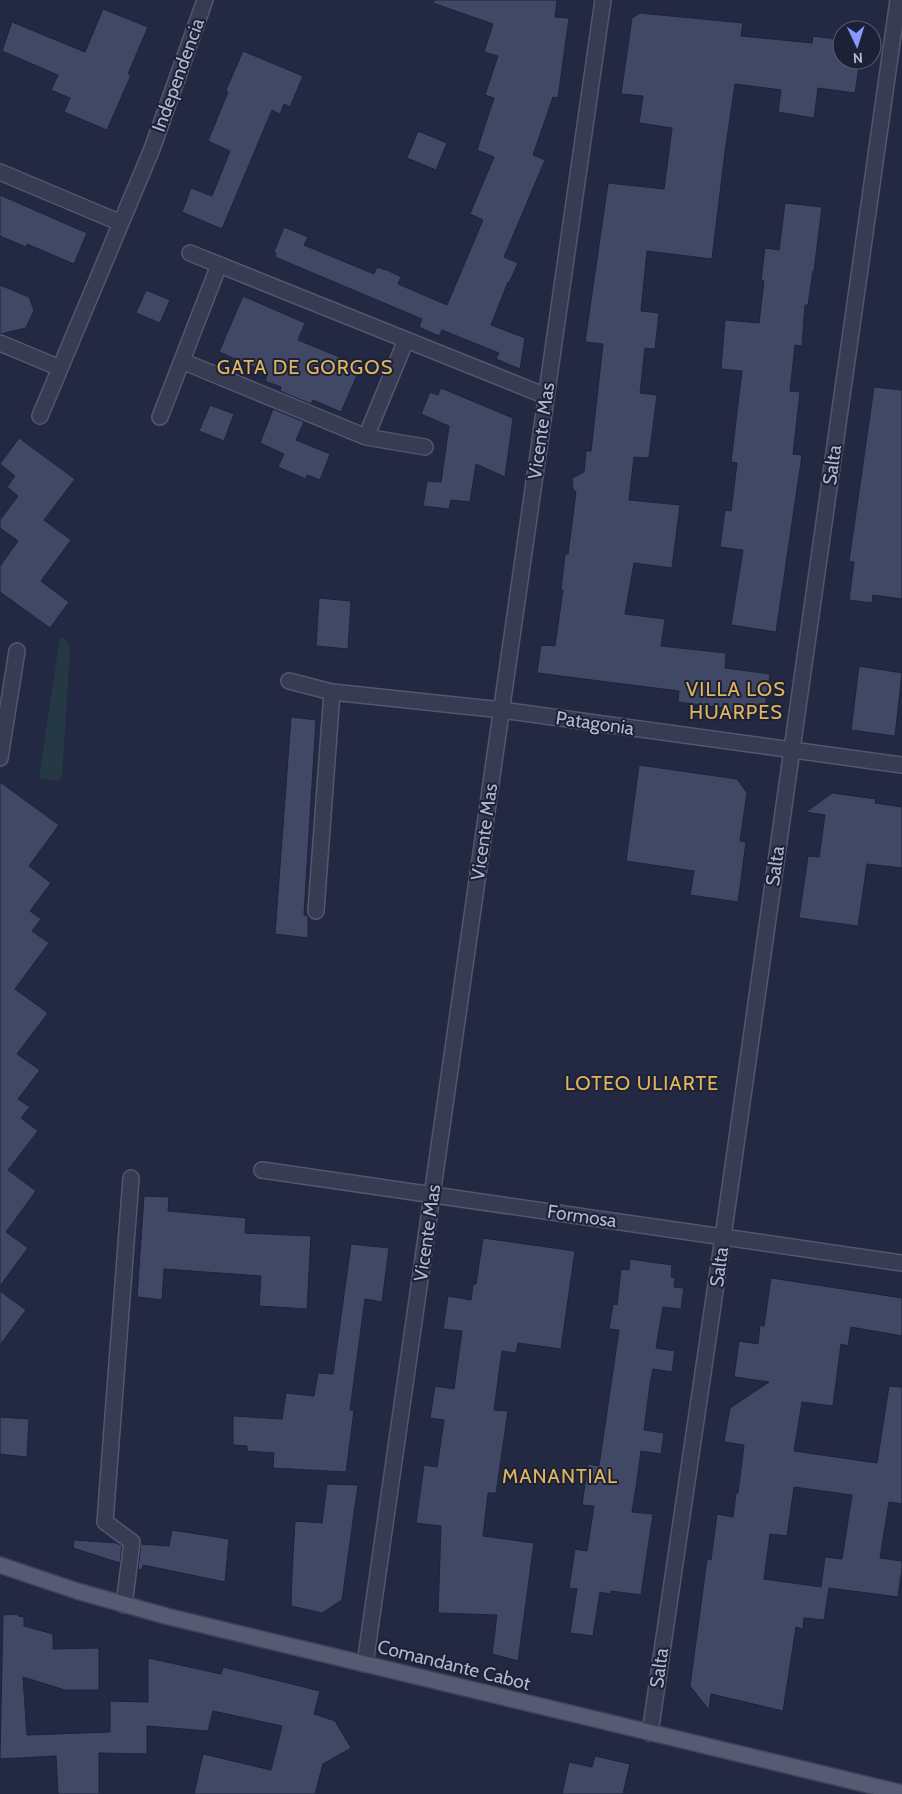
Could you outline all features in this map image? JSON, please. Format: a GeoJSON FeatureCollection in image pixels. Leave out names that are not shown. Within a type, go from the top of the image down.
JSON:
{"type":"FeatureCollection","features":[{"type":"Feature","properties":{"kind":"main road","name":"Comandante Cabot"},"geometry":{"type":"LineString","coordinates":[[0,1565],[124,1605],[902,1793]]}},
{"type":"Feature","properties":{"kind":"street","name":"Independencia"},"geometry":{"type":"LineString","coordinates":[[40,416],[152,149],[205,0]]}},
{"type":"Feature","properties":{"kind":"street","name":"Vicente Mas"},"geometry":{"type":"LineString","coordinates":[[366,1664],[603,0]]}},
{"type":"Feature","properties":{"kind":"street","name":"Salta"},"geometry":{"type":"LineString","coordinates":[[650,1732],[723,1237],[898,0]]}},
{"type":"Feature","properties":{"kind":"street"},"geometry":{"type":"LineString","coordinates":[[0,172],[121,223]]}},
{"type":"Feature","properties":{"kind":"street"},"geometry":{"type":"LineString","coordinates":[[190,253],[546,396]]}},
{"type":"Feature","properties":{"kind":"street"},"geometry":{"type":"LineString","coordinates":[[160,417],[219,265]]}},
{"type":"Feature","properties":{"kind":"street"},"geometry":{"type":"LineString","coordinates":[[366,437],[406,340]]}},
{"type":"Feature","properties":{"kind":"street"},"geometry":{"type":"LineString","coordinates":[[0,343],[60,368]]}},
{"type":"Feature","properties":{"kind":"street"},"geometry":{"type":"LineString","coordinates":[[182,361],[366,437],[425,447]]}},
{"type":"Feature","properties":{"kind":"street"},"geometry":{"type":"LineString","coordinates":[[0,758],[17,651]]}},
{"type":"Feature","properties":{"kind":"street","name":"Patagonia"},"geometry":{"type":"LineString","coordinates":[[289,681],[332,692],[502,710],[902,766]]}},
{"type":"Feature","properties":{"kind":"street"},"geometry":{"type":"LineString","coordinates":[[316,911],[332,692]]}},
{"type":"Feature","properties":{"kind":"street","name":"Formosa"},"geometry":{"type":"LineString","coordinates":[[262,1170],[902,1263]]}},
{"type":"Feature","properties":{"kind":"street"},"geometry":{"type":"LineString","coordinates":[[124,1605],[132,1542],[105,1522],[131,1178]]}},
{"type":"Feature","properties":{"kind":"shaded area"},"geometry":{"type":"Polygon","coordinates":[[[60,637],[67,641],[70,649],[62,776],[56,781],[39,778],[60,637]]]}},
{"type":"Feature","properties":{"kind":"building"},"geometry":{"type":"Polygon","coordinates":[[[434,0],[557,0],[555,17],[569,18],[558,98],[553,97],[533,155],[545,160],[504,257],[518,263],[508,282],[491,325],[525,338],[520,369],[496,359],[499,353],[442,330],[439,336],[419,327],[422,319],[275,257],[276,253],[274,252],[284,227],[308,237],[304,245],[374,274],[377,267],[389,271],[401,277],[398,284],[447,305],[483,220],[470,214],[494,157],[477,150],[494,98],[485,95],[498,56],[484,52],[493,24],[433,3],[434,0]]]}},
{"type":"Feature","properties":{"kind":"building"},"geometry":{"type":"Polygon","coordinates":[[[103,9],[148,27],[128,74],[131,75],[107,130],[64,112],[70,98],[51,90],[58,75],[2,51],[12,22],[85,52],[103,9]]]}},
{"type":"Feature","properties":{"kind":"building"},"geometry":{"type":"Polygon","coordinates":[[[640,13],[743,23],[741,36],[812,43],[813,36],[832,39],[832,70],[858,70],[855,93],[818,88],[814,118],[778,112],[781,90],[735,84],[712,259],[647,251],[641,311],[659,313],[655,349],[645,348],[640,393],[657,395],[649,458],[634,457],[629,500],[680,505],[672,568],[634,563],[625,614],[665,619],[661,646],[726,653],[725,668],[770,674],[765,708],[750,716],[722,712],[723,708],[678,702],[679,691],[537,673],[541,645],[555,646],[563,590],[561,590],[565,554],[568,554],[576,492],[573,489],[572,478],[584,472],[586,451],[591,451],[603,344],[585,342],[608,183],[664,189],[672,128],[639,123],[643,96],[621,94],[632,18],[640,13]]]}},
{"type":"Feature","properties":{"kind":"building"},"geometry":{"type":"Polygon","coordinates":[[[243,51],[303,76],[290,107],[284,104],[280,114],[272,110],[222,229],[182,212],[191,188],[212,196],[230,151],[208,141],[228,92],[226,90],[243,51]]]}},
{"type":"Feature","properties":{"kind":"building"},"geometry":{"type":"Polygon","coordinates":[[[418,131],[447,143],[436,170],[407,158],[418,131]]]}},
{"type":"Feature","properties":{"kind":"building"},"geometry":{"type":"Polygon","coordinates":[[[0,195],[87,233],[74,264],[27,244],[26,247],[0,236],[0,195]]]}},
{"type":"Feature","properties":{"kind":"building"},"geometry":{"type":"Polygon","coordinates":[[[785,203],[822,207],[814,271],[808,305],[805,305],[802,346],[795,345],[790,391],[800,392],[793,454],[802,455],[776,632],[731,625],[743,550],[720,547],[725,510],[731,511],[737,463],[731,462],[742,371],[721,369],[725,320],[759,323],[764,281],[761,280],[765,248],[779,250],[785,203]]]}},
{"type":"Feature","properties":{"kind":"building"},"geometry":{"type":"Polygon","coordinates":[[[0,285],[29,297],[34,310],[26,328],[0,334],[0,285]]]}},
{"type":"Feature","properties":{"kind":"building"},"geometry":{"type":"Polygon","coordinates":[[[146,290],[170,300],[160,323],[136,313],[146,290]]]}},
{"type":"Feature","properties":{"kind":"building"},"geometry":{"type":"Polygon","coordinates":[[[243,296],[305,323],[298,340],[361,366],[341,412],[313,400],[311,404],[280,391],[281,387],[265,381],[268,373],[219,352],[243,296]]]}},
{"type":"Feature","properties":{"kind":"building"},"geometry":{"type":"Polygon","coordinates":[[[874,387],[902,390],[902,599],[873,595],[872,603],[849,600],[854,562],[849,561],[874,387]]]}},
{"type":"Feature","properties":{"kind":"building"},"geometry":{"type":"Polygon","coordinates":[[[441,388],[513,418],[505,477],[476,464],[470,502],[451,500],[449,509],[423,506],[427,481],[441,482],[449,426],[421,414],[430,392],[438,395],[441,388]]]}},
{"type":"Feature","properties":{"kind":"building"},"geometry":{"type":"Polygon","coordinates":[[[210,405],[234,414],[224,441],[199,431],[210,405]]]}},
{"type":"Feature","properties":{"kind":"building"},"geometry":{"type":"Polygon","coordinates":[[[273,409],[304,422],[296,440],[330,454],[320,480],[307,475],[306,479],[278,467],[284,454],[260,443],[273,409]]]}},
{"type":"Feature","properties":{"kind":"building"},"geometry":{"type":"Polygon","coordinates":[[[19,438],[75,479],[44,520],[71,540],[41,581],[69,602],[50,628],[0,592],[0,566],[18,541],[0,528],[0,520],[18,496],[7,487],[15,476],[0,464],[19,438]]]}},
{"type":"Feature","properties":{"kind":"building"},"geometry":{"type":"Polygon","coordinates":[[[319,598],[351,601],[348,649],[316,646],[319,598]]]}},
{"type":"Feature","properties":{"kind":"building"},"geometry":{"type":"Polygon","coordinates":[[[859,666],[902,673],[895,736],[851,730],[859,666]]]}},
{"type":"Feature","properties":{"kind":"building"},"geometry":{"type":"Polygon","coordinates":[[[291,717],[316,720],[304,915],[308,916],[308,938],[275,934],[291,717]]]}},
{"type":"Feature","properties":{"kind":"building"},"geometry":{"type":"Polygon","coordinates":[[[639,765],[737,779],[747,793],[740,841],[746,842],[738,902],[690,895],[694,871],[626,861],[639,765]]]}},
{"type":"Feature","properties":{"kind":"building"},"geometry":{"type":"Polygon","coordinates":[[[0,782],[59,825],[29,866],[51,883],[30,911],[41,919],[32,931],[49,943],[15,989],[48,1013],[17,1054],[40,1070],[18,1099],[30,1107],[21,1118],[38,1131],[8,1170],[36,1191],[6,1232],[28,1248],[0,1286],[0,782]]]}},
{"type":"Feature","properties":{"kind":"building"},"geometry":{"type":"Polygon","coordinates":[[[832,793],[876,799],[875,803],[902,807],[902,868],[867,864],[858,926],[799,918],[808,856],[819,857],[825,815],[806,812],[832,793]]]}},
{"type":"Feature","properties":{"kind":"building"},"geometry":{"type":"Polygon","coordinates":[[[144,1196],[169,1197],[168,1211],[246,1218],[245,1233],[311,1236],[307,1309],[259,1306],[261,1276],[164,1269],[162,1300],[137,1297],[144,1196]]]}},
{"type":"Feature","properties":{"kind":"building"},"geometry":{"type":"Polygon","coordinates":[[[483,1238],[575,1251],[561,1349],[518,1343],[516,1353],[502,1351],[494,1410],[508,1411],[496,1493],[488,1493],[483,1536],[534,1543],[518,1661],[492,1654],[497,1615],[438,1613],[441,1526],[416,1523],[424,1465],[437,1467],[444,1420],[430,1418],[435,1386],[454,1389],[462,1331],[443,1329],[448,1296],[471,1300],[473,1284],[476,1284],[483,1238]]]}},
{"type":"Feature","properties":{"kind":"building"},"geometry":{"type":"Polygon","coordinates":[[[351,1244],[389,1248],[382,1302],[365,1299],[350,1410],[354,1411],[346,1472],[273,1468],[274,1453],[247,1451],[247,1446],[233,1445],[233,1416],[282,1419],[286,1393],[314,1396],[318,1373],[333,1374],[351,1244]]]}},
{"type":"Feature","properties":{"kind":"building"},"geometry":{"type":"Polygon","coordinates":[[[630,1259],[672,1265],[671,1277],[675,1278],[674,1287],[684,1288],[681,1309],[663,1307],[656,1348],[675,1351],[672,1372],[653,1369],[644,1430],[664,1433],[661,1454],[641,1451],[632,1512],[653,1514],[641,1595],[611,1591],[610,1594],[600,1592],[593,1636],[570,1633],[577,1589],[569,1588],[575,1549],[587,1551],[594,1506],[582,1505],[588,1464],[599,1466],[619,1330],[609,1329],[613,1304],[617,1305],[621,1269],[629,1270],[630,1259]]]}},
{"type":"Feature","properties":{"kind":"building"},"geometry":{"type":"Polygon","coordinates":[[[771,1278],[902,1298],[902,1336],[851,1327],[848,1346],[841,1344],[833,1406],[802,1402],[794,1451],[877,1463],[889,1386],[902,1387],[902,1504],[889,1502],[880,1558],[902,1561],[898,1597],[829,1588],[824,1620],[804,1618],[803,1629],[796,1627],[783,1711],[711,1694],[709,1710],[690,1686],[707,1559],[711,1560],[717,1514],[733,1517],[736,1493],[738,1493],[744,1445],[724,1442],[730,1408],[769,1382],[734,1377],[739,1341],[758,1344],[760,1325],[764,1326],[771,1278]],[[794,1487],[787,1536],[770,1534],[764,1579],[821,1587],[825,1557],[842,1559],[852,1495],[794,1487]]]}},
{"type":"Feature","properties":{"kind":"building"},"geometry":{"type":"Polygon","coordinates":[[[0,1291],[26,1310],[0,1345],[0,1291]]]}},
{"type":"Feature","properties":{"kind":"building"},"geometry":{"type":"Polygon","coordinates":[[[0,1417],[29,1419],[27,1457],[0,1454],[0,1417]]]}},
{"type":"Feature","properties":{"kind":"building"},"geometry":{"type":"Polygon","coordinates":[[[327,1484],[358,1485],[342,1600],[322,1613],[291,1606],[292,1575],[295,1521],[322,1523],[327,1484]]]}},
{"type":"Feature","properties":{"kind":"building"},"geometry":{"type":"Polygon","coordinates":[[[172,1530],[229,1539],[225,1582],[143,1565],[142,1570],[138,1569],[141,1544],[169,1546],[172,1530]]]}},
{"type":"Feature","properties":{"kind":"building"},"geometry":{"type":"Polygon","coordinates":[[[74,1540],[117,1543],[122,1546],[120,1563],[73,1548],[74,1540]]]}},
{"type":"Feature","properties":{"kind":"building"},"geometry":{"type":"Polygon","coordinates":[[[18,1614],[18,1616],[24,1617],[24,1626],[53,1634],[53,1649],[99,1648],[99,1690],[65,1690],[23,1677],[27,1735],[110,1732],[110,1701],[148,1702],[148,1658],[221,1674],[223,1667],[320,1691],[314,1714],[335,1721],[351,1748],[323,1764],[315,1794],[194,1794],[203,1754],[271,1770],[282,1726],[213,1711],[208,1731],[147,1726],[147,1754],[99,1753],[99,1794],[58,1794],[56,1756],[0,1759],[3,1615],[18,1614]]]}},
{"type":"Feature","properties":{"kind":"building"},"geometry":{"type":"Polygon","coordinates":[[[595,1756],[630,1764],[623,1794],[562,1794],[569,1762],[592,1767],[595,1756]]]}},
{"type":"Feature","properties":{"kind":"district","name":"GATA DE GORGOS"},"geometry":{"type":"Point","coordinates":[305,367]}},
{"type":"Feature","properties":{"kind":"district","name":"VILLA LOS HUARPES"},"geometry":{"type":"Point","coordinates":[736,700]}},
{"type":"Feature","properties":{"kind":"district","name":"LOTEO ULIARTE"},"geometry":{"type":"Point","coordinates":[642,1083]}},
{"type":"Feature","properties":{"kind":"district","name":"MANANTIAL"},"geometry":{"type":"Point","coordinates":[560,1476]}}]}
